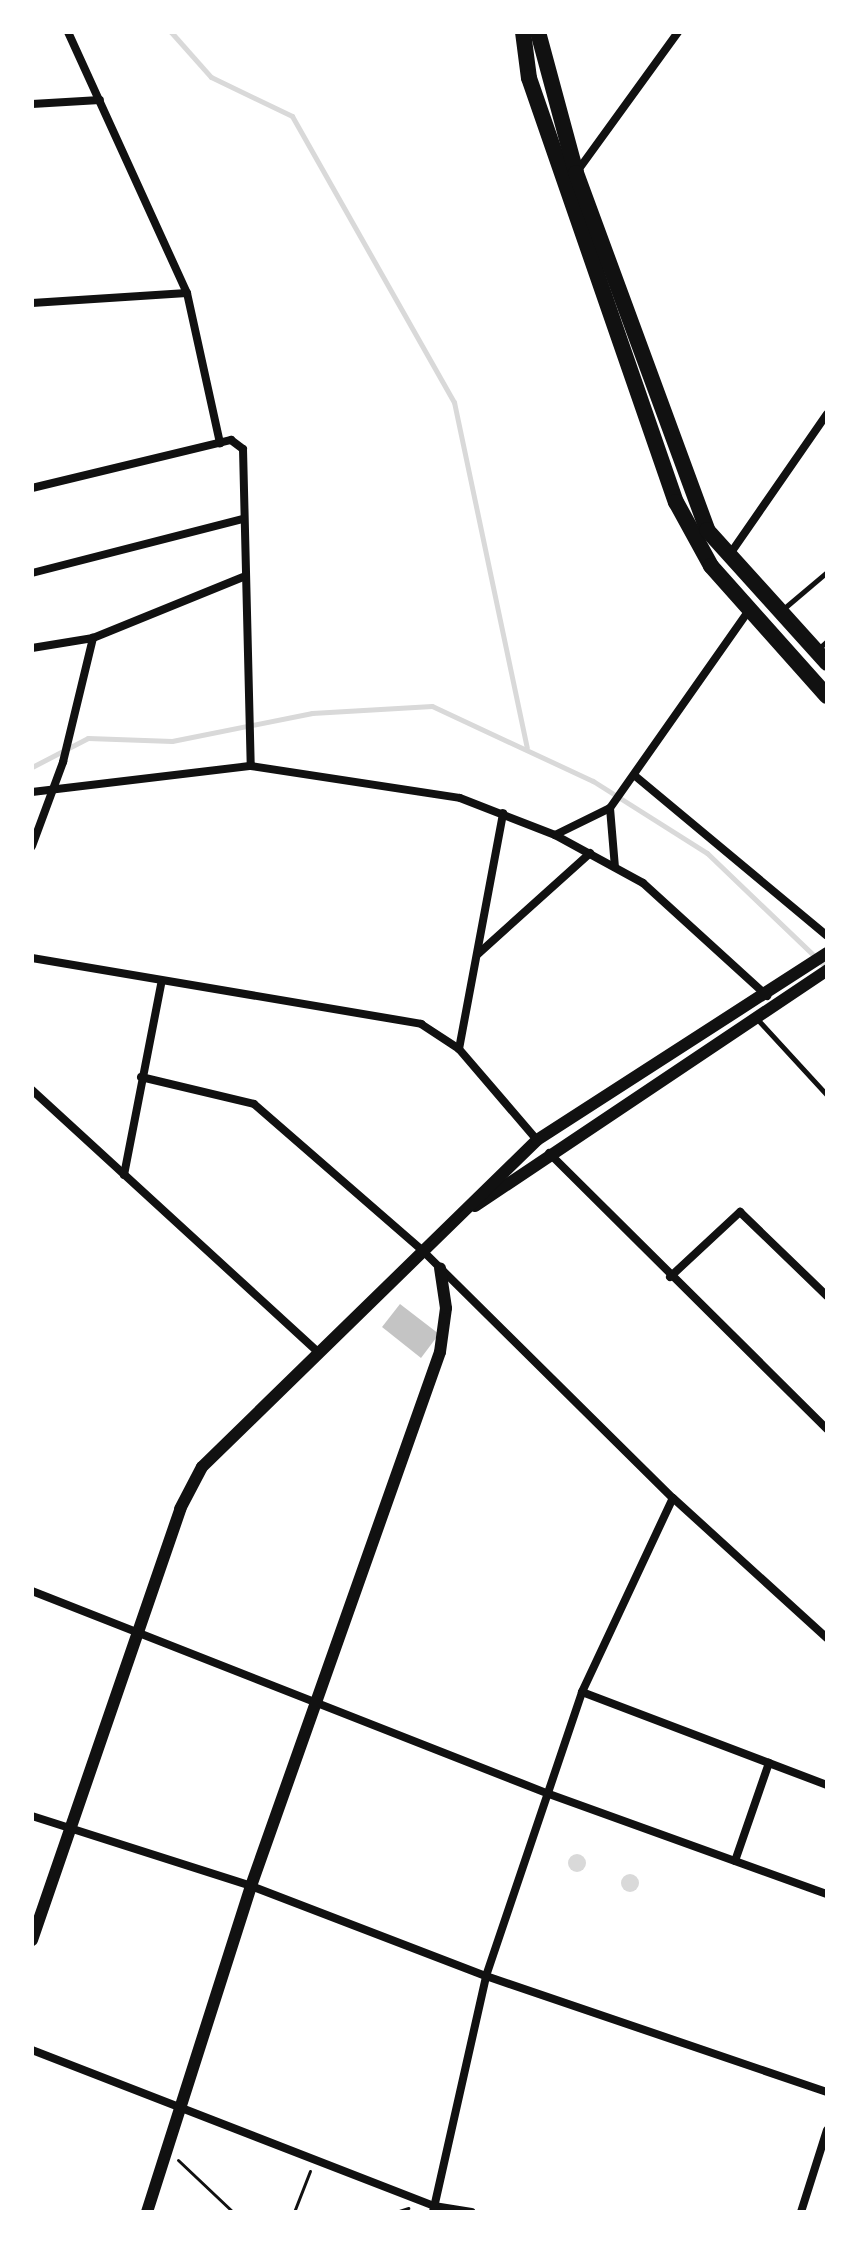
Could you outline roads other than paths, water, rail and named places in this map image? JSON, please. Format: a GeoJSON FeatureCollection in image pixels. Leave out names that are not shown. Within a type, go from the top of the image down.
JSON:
{"type":"FeatureCollection","features":[{"type":"Feature","properties":{"kind":"main road"},"geometry":{"type":"LineString","coordinates":[[523,32],[529,78],[676,502],[711,566],[827,696]]}},
{"type":"Feature","properties":{"kind":"main road"},"geometry":{"type":"LineString","coordinates":[[538,32],[576,173],[693,499],[727,558],[777,615],[823,652]]}},
{"type":"Feature","properties":{"kind":"street"},"geometry":{"type":"LineString","coordinates":[[68,32],[187,293],[220,443]]}},
{"type":"Feature","properties":{"kind":"street"},"geometry":{"type":"LineString","coordinates":[[576,173],[678,32]]}},
{"type":"Feature","properties":{"kind":"street"},"geometry":{"type":"LineString","coordinates":[[32,104],[100,100]]}},
{"type":"Feature","properties":{"kind":"street"},"geometry":{"type":"LineString","coordinates":[[32,303],[187,293]]}},
{"type":"Feature","properties":{"kind":"street"},"geometry":{"type":"LineString","coordinates":[[727,558],[827,414]]}},
{"type":"Feature","properties":{"kind":"street"},"geometry":{"type":"LineString","coordinates":[[32,488],[220,443],[238,443],[251,766]]}},
{"type":"Feature","properties":{"kind":"street"},"geometry":{"type":"LineString","coordinates":[[32,573],[242,519]]}},
{"type":"Feature","properties":{"kind":"street"},"geometry":{"type":"LineString","coordinates":[[32,648],[93,638],[243,577]]}},
{"type":"Feature","properties":{"kind":"street"},"geometry":{"type":"LineString","coordinates":[[555,835],[612,806],[749,610]]}},
{"type":"Feature","properties":{"kind":"street"},"geometry":{"type":"LineString","coordinates":[[32,846],[63,762],[93,638]]}},
{"type":"Feature","properties":{"kind":"street"},"geometry":{"type":"LineString","coordinates":[[32,792],[56,784],[251,766],[386,784],[503,813],[590,853],[678,910],[768,997]]}},
{"type":"Feature","properties":{"kind":"street"},"geometry":{"type":"LineString","coordinates":[[634,775],[827,936]]}},
{"type":"Feature","properties":{"kind":"street"},"geometry":{"type":"LineString","coordinates":[[612,806],[615,867]]}},
{"type":"Feature","properties":{"kind":"street"},"geometry":{"type":"LineString","coordinates":[[459,1049],[503,813]]}},
{"type":"Feature","properties":{"kind":"street"},"geometry":{"type":"LineString","coordinates":[[478,954],[590,853]]}},
{"type":"Feature","properties":{"kind":"street"},"geometry":{"type":"LineString","coordinates":[[462,1214],[549,1153],[758,1020],[804,979],[827,953]]}},
{"type":"Feature","properties":{"kind":"street"},"geometry":{"type":"LineString","coordinates":[[32,958],[161,984],[421,1024],[459,1049],[537,1140]]}},
{"type":"Feature","properties":{"kind":"street"},"geometry":{"type":"LineString","coordinates":[[32,1940],[74,1830],[180,1509],[202,1467],[317,1351],[537,1140],[768,997],[827,970]]}},
{"type":"Feature","properties":{"kind":"street"},"geometry":{"type":"LineString","coordinates":[[124,1175],[161,984]]}},
{"type":"Feature","properties":{"kind":"street"},"geometry":{"type":"LineString","coordinates":[[141,1077],[254,1104],[423,1251],[673,1498],[827,1638]]}},
{"type":"Feature","properties":{"kind":"street"},"geometry":{"type":"LineString","coordinates":[[32,1090],[317,1351]]}},
{"type":"Feature","properties":{"kind":"street"},"geometry":{"type":"LineString","coordinates":[[549,1153],[670,1277],[827,1429]]}},
{"type":"Feature","properties":{"kind":"street"},"geometry":{"type":"LineString","coordinates":[[670,1277],[740,1212],[827,1296]]}},
{"type":"Feature","properties":{"kind":"street"},"geometry":{"type":"LineString","coordinates":[[147,2212],[251,1886],[440,1352],[446,1308],[440,1268]]}},
{"type":"Feature","properties":{"kind":"street"},"geometry":{"type":"LineString","coordinates":[[434,2209],[486,1976],[582,1692],[673,1498]]}},
{"type":"Feature","properties":{"kind":"street"},"geometry":{"type":"LineString","coordinates":[[32,1591],[142,1631],[316,1705],[549,1794],[827,1894]]}},
{"type":"Feature","properties":{"kind":"street"},"geometry":{"type":"LineString","coordinates":[[582,1692],[827,1785]]}},
{"type":"Feature","properties":{"kind":"street"},"geometry":{"type":"LineString","coordinates":[[735,1861],[769,1763]]}},
{"type":"Feature","properties":{"kind":"street"},"geometry":{"type":"LineString","coordinates":[[32,1816],[251,1886],[486,1976],[827,2092]]}},
{"type":"Feature","properties":{"kind":"street"},"geometry":{"type":"LineString","coordinates":[[32,2050],[181,2104],[434,2209],[472,2212]]}},
{"type":"Feature","properties":{"kind":"street"},"geometry":{"type":"LineString","coordinates":[[801,2212],[827,2130]]}},
{"type":"Feature","properties":{"kind":"lane"},"geometry":{"type":"LineString","coordinates":[[777,615],[827,572]]}},
{"type":"Feature","properties":{"kind":"lane"},"geometry":{"type":"LineString","coordinates":[[758,1020],[827,1095]]}},
{"type":"Feature","properties":{"kind":"waterway"},"geometry":{"type":"LineString","coordinates":[[171,32],[211,77],[292,116],[454,402],[527,747]]}},
{"type":"Feature","properties":{"kind":"waterway"},"geometry":{"type":"LineString","coordinates":[[32,767],[88,738],[172,741],[312,713],[432,706],[593,781],[707,853],[827,968]]}}]}
